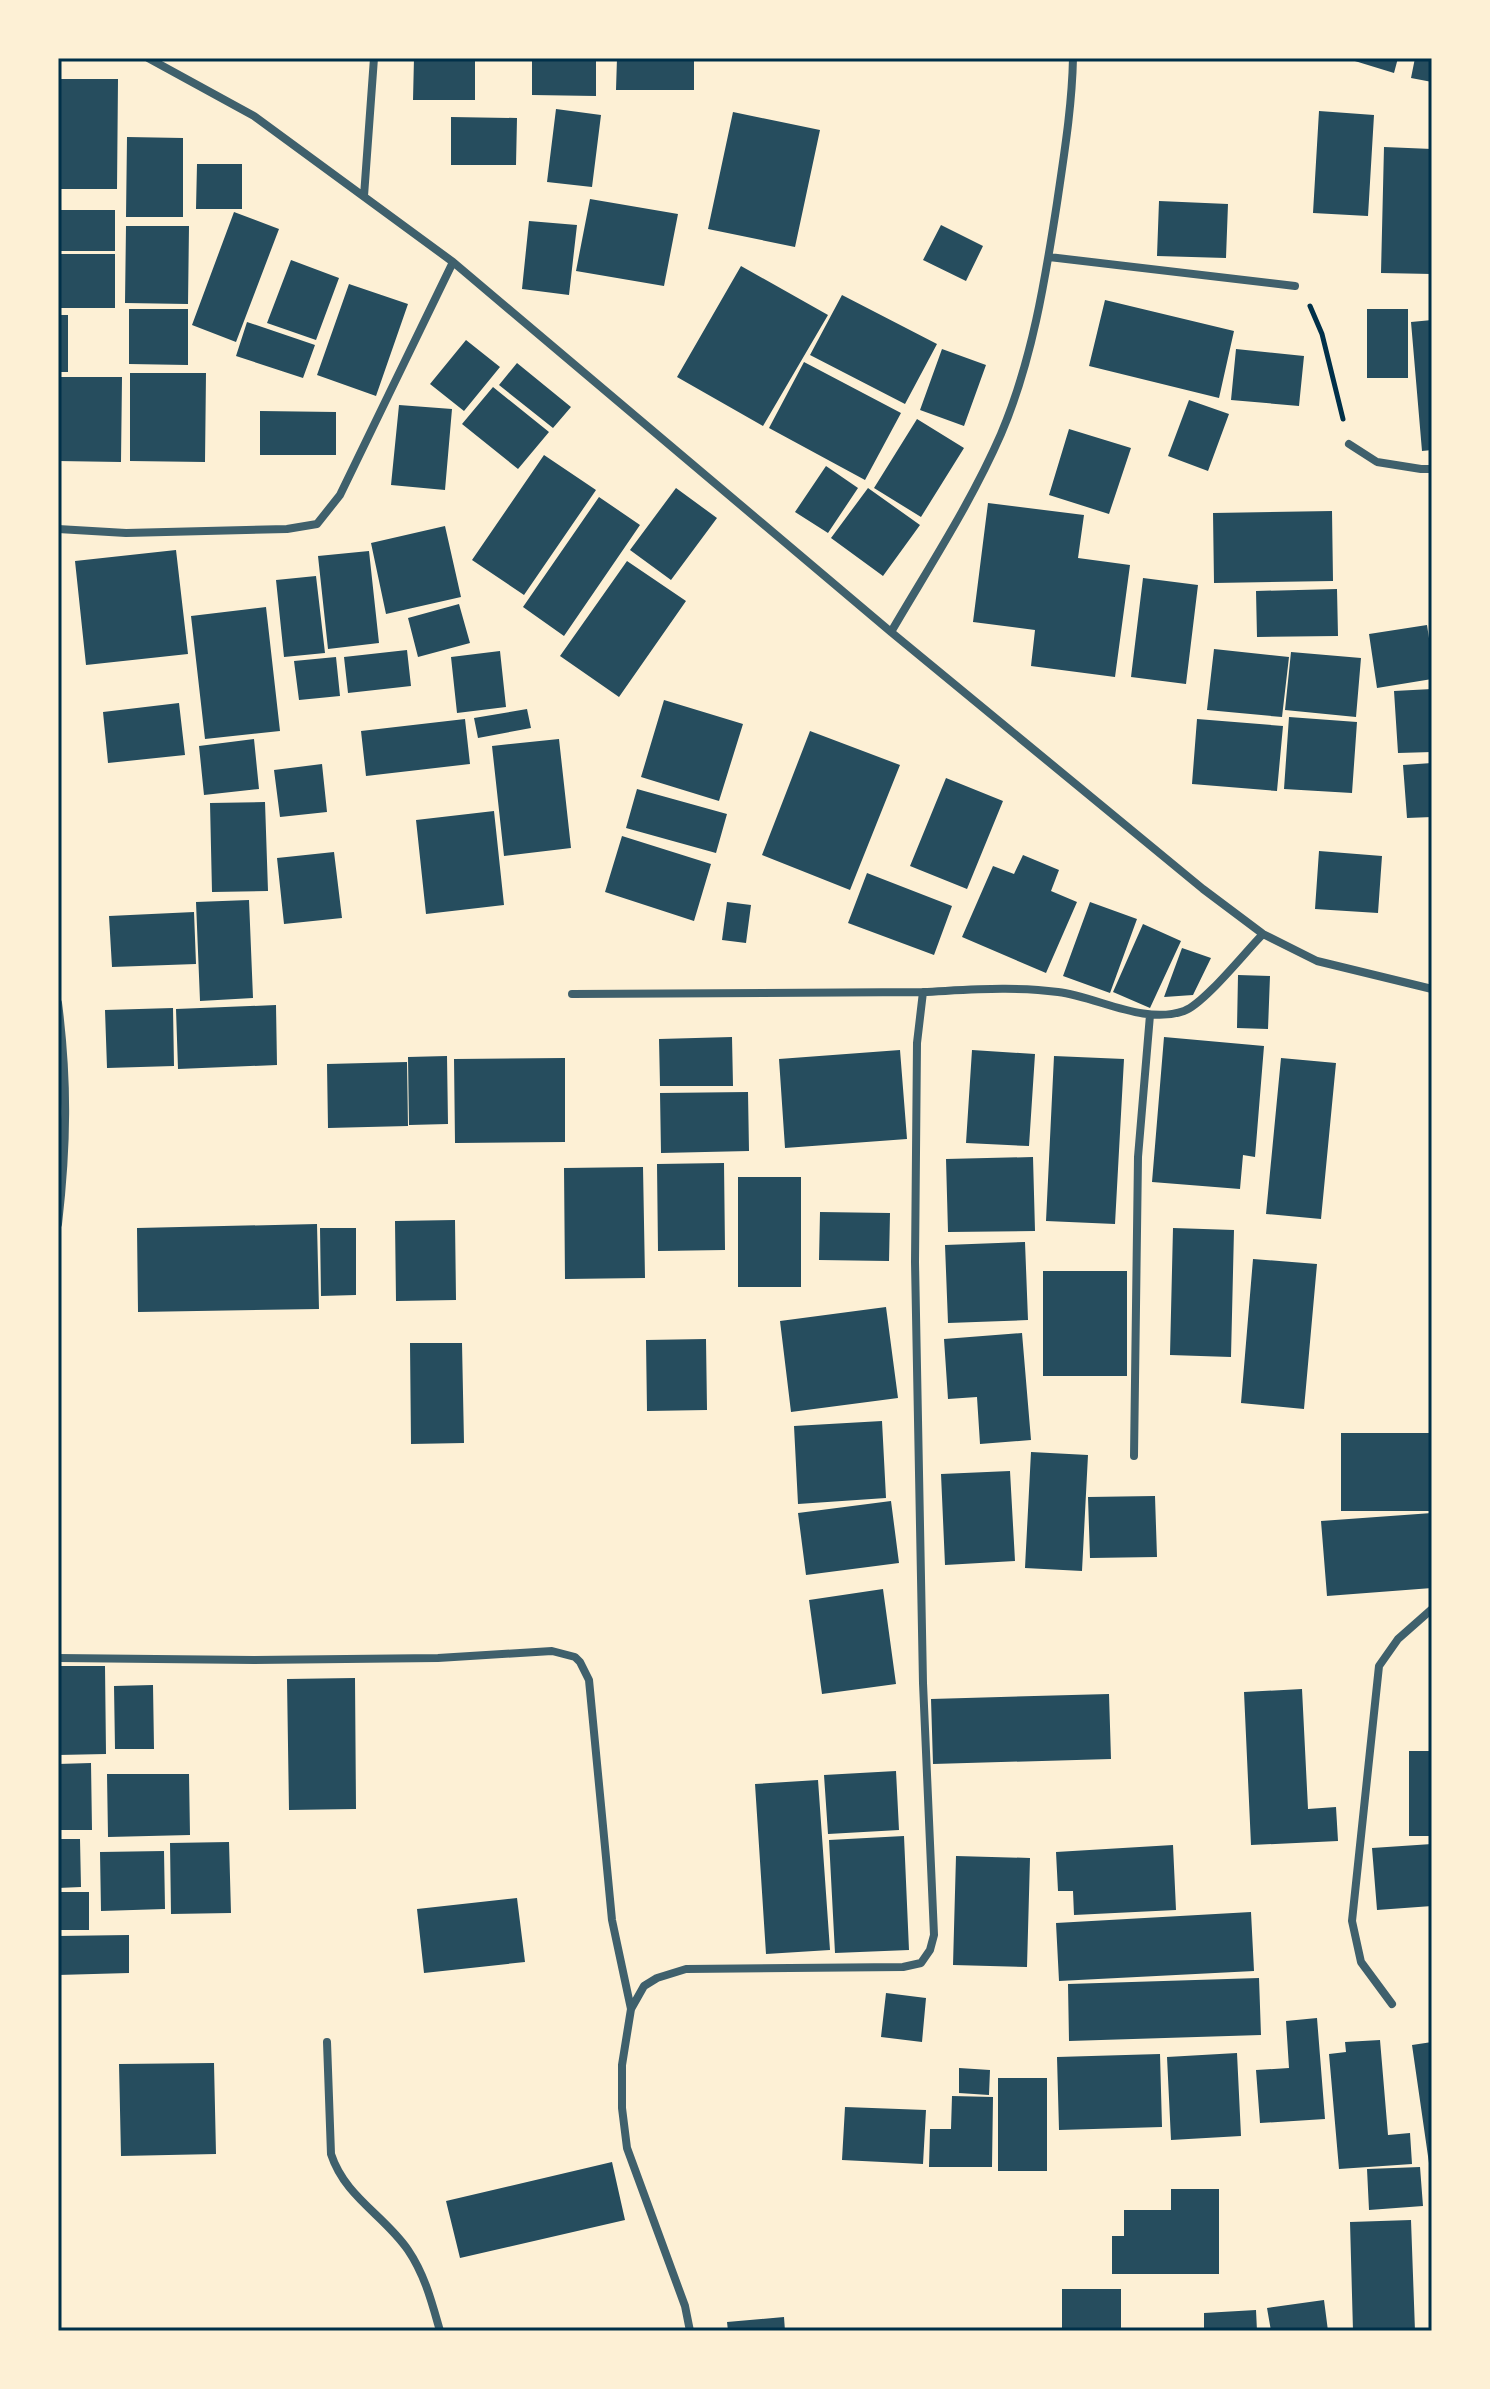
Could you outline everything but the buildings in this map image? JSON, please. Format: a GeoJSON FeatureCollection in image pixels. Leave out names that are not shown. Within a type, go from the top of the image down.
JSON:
{"type":"FeatureCollection","features":[{"type":"Feature","properties":{"kind":"street"},"geometry":{"type":"LineString","coordinates":[[148,58],[254,116],[453,262],[891,632],[1203,889],[1263,934],[1317,961],[1432,989]]}},
{"type":"Feature","properties":{"kind":"street"},"geometry":{"type":"LineString","coordinates":[[364,196],[374,58]]}},
{"type":"Feature","properties":{"kind":"street"},"geometry":{"type":"LineString","coordinates":[[891,632],[963,509],[1001,434],[1032,342],[1049,257],[1072,104],[1073,58]]}},
{"type":"Feature","properties":{"kind":"street"},"geometry":{"type":"LineString","coordinates":[[1049,257],[1295,286]]}},
{"type":"Feature","properties":{"kind":"street"},"geometry":{"type":"LineString","coordinates":[[58,529],[126,533],[287,529],[317,524],[340,495],[453,262]]}},
{"type":"Feature","properties":{"kind":"street"},"geometry":{"type":"LineString","coordinates":[[1349,444],[1377,462],[1432,469]]}},
{"type":"Feature","properties":{"kind":"street"},"geometry":{"type":"LineString","coordinates":[[572,994],[1013,990],[1059,992],[1150,1015],[1170,1015],[1188,1010],[1263,934]]}},
{"type":"Feature","properties":{"kind":"street"},"geometry":{"type":"LineString","coordinates":[[690,2331],[685,2306],[627,2148],[622,2108],[622,2065],[631,2009],[644,1986],[657,1978],[686,1969],[903,1967],[921,1963],[930,1950],[934,1935],[923,1683],[915,1262],[917,1043],[923,992]]}},
{"type":"Feature","properties":{"kind":"street"},"geometry":{"type":"LineString","coordinates":[[58,1003],[66,1155],[58,1224]]}},
{"type":"Feature","properties":{"kind":"street"},"geometry":{"type":"LineString","coordinates":[[1134,1456],[1138,1157],[1150,1015]]}},
{"type":"Feature","properties":{"kind":"street"},"geometry":{"type":"LineString","coordinates":[[1392,2004],[1361,1962],[1352,1921],[1379,1666],[1398,1639],[1432,1609]]}},
{"type":"Feature","properties":{"kind":"street"},"geometry":{"type":"LineString","coordinates":[[58,1658],[438,1658],[552,1651],[575,1657],[589,1680],[612,1920],[631,2009]]}},
{"type":"Feature","properties":{"kind":"street"},"geometry":{"type":"LineString","coordinates":[[327,2042],[331,2154],[335,2167],[352,2192],[407,2248],[424,2277],[440,2331]]}},
{"type":"Feature","properties":{"kind":"path"},"geometry":{"type":"LineString","coordinates":[[1295,286],[1310,305],[1322,334],[1349,444]]}}]}
